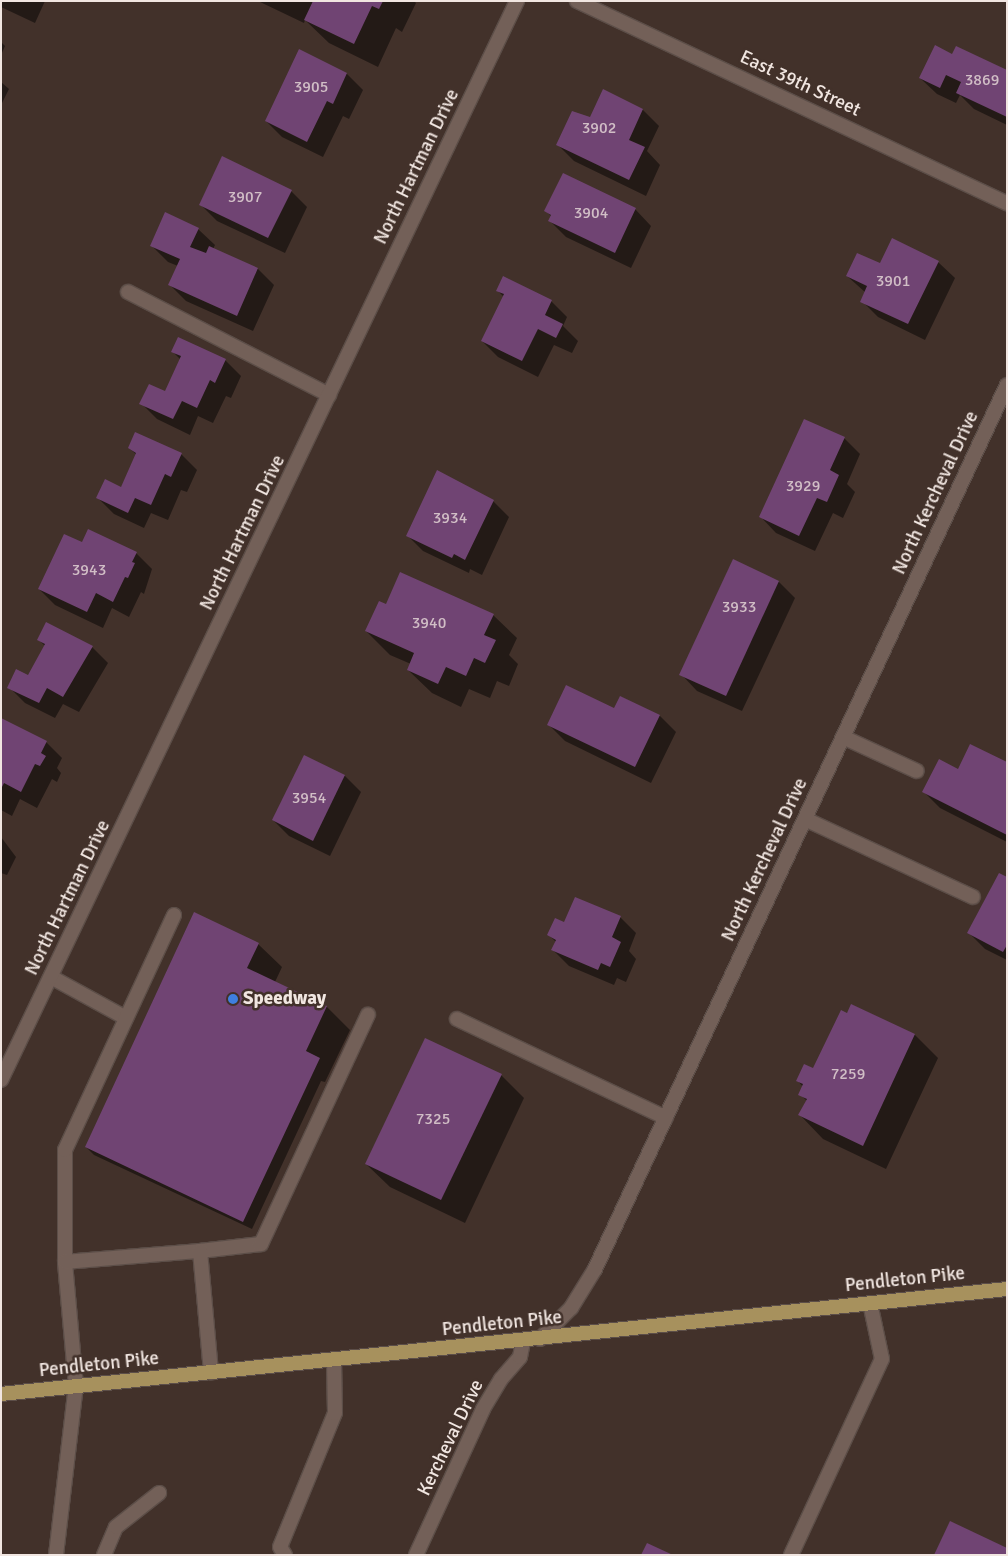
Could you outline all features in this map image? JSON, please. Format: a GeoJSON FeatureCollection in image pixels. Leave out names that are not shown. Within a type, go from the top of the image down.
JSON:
{"type":"FeatureCollection","features":[{"type":"Feature","properties":{"kind":"main road","name":"Pendleton Pike"},"geometry":{"type":"LineString","coordinates":[[1,1394],[1007,1289]]}},
{"type":"Feature","properties":{"kind":"street","name":"North Hartman Drive"},"geometry":{"type":"LineString","coordinates":[[1,1080],[517,1]]}},
{"type":"Feature","properties":{"kind":"street","name":"East 39th Street"},"geometry":{"type":"LineString","coordinates":[[578,1],[1007,203]]}},
{"type":"Feature","properties":{"kind":"street"},"geometry":{"type":"LineString","coordinates":[[128,292],[329,395]]}},
{"type":"Feature","properties":{"kind":"street","name":"North Kercheval Drive"},"geometry":{"type":"LineString","coordinates":[[540,1339],[583,1292],[666,1118],[1007,385]]}},
{"type":"Feature","properties":{"kind":"street"},"geometry":{"type":"LineString","coordinates":[[843,737],[917,771]]}},
{"type":"Feature","properties":{"kind":"street"},"geometry":{"type":"LineString","coordinates":[[805,819],[973,897]]}},
{"type":"Feature","properties":{"kind":"street"},"geometry":{"type":"LineString","coordinates":[[56,1555],[76,1386],[65,1262],[65,1150],[174,915]]}},
{"type":"Feature","properties":{"kind":"street"},"geometry":{"type":"LineString","coordinates":[[51,978],[126,1018]]}},
{"type":"Feature","properties":{"kind":"street"},"geometry":{"type":"LineString","coordinates":[[65,1262],[261,1244],[368,1015]]}},
{"type":"Feature","properties":{"kind":"street"},"geometry":{"type":"LineString","coordinates":[[457,1019],[666,1118]]}},
{"type":"Feature","properties":{"kind":"street"},"geometry":{"type":"LineString","coordinates":[[200,1251],[211,1373]]}},
{"type":"Feature","properties":{"kind":"street"},"geometry":{"type":"LineString","coordinates":[[791,1555],[882,1359],[870,1303]]}},
{"type":"Feature","properties":{"kind":"street","name":"Kercheval Drive"},"geometry":{"type":"LineString","coordinates":[[416,1555],[483,1409],[501,1379],[520,1357],[523,1341]]}},
{"type":"Feature","properties":{"kind":"street"},"geometry":{"type":"LineString","coordinates":[[285,1555],[280,1547],[335,1413],[334,1360]]}},
{"type":"Feature","properties":{"kind":"street"},"geometry":{"type":"LineString","coordinates":[[104,1555],[116,1528],[159,1493]]}},
{"type":"Feature","properties":{"kind":"building"},"geometry":{"type":"Polygon","coordinates":[[[313,1],[383,1],[379,9],[372,6],[354,44],[304,20],[313,1]]]}},
{"type":"Feature","properties":{"kind":"building"},"geometry":{"type":"Polygon","coordinates":[[[935,45],[952,54],[956,46],[1007,70],[1007,117],[956,93],[961,82],[946,75],[940,88],[919,78],[935,45]]]}},
{"type":"Feature","properties":{"kind":"building"},"geometry":{"type":"Polygon","coordinates":[[[299,49],[347,73],[333,104],[327,101],[307,142],[265,121],[299,49]]]}},
{"type":"Feature","properties":{"kind":"building"},"geometry":{"type":"Polygon","coordinates":[[[603,89],[643,109],[629,140],[645,147],[629,180],[556,145],[572,111],[590,117],[603,89]]]}},
{"type":"Feature","properties":{"kind":"building"},"geometry":{"type":"Polygon","coordinates":[[[222,156],[292,190],[268,238],[199,205],[222,156]]]}},
{"type":"Feature","properties":{"kind":"building"},"geometry":{"type":"Polygon","coordinates":[[[563,173],[636,208],[615,253],[548,221],[551,215],[544,211],[563,173]]]}},
{"type":"Feature","properties":{"kind":"building"},"geometry":{"type":"Polygon","coordinates":[[[165,212],[199,228],[190,247],[206,253],[209,246],[258,268],[237,316],[168,285],[180,259],[150,246],[165,212]]]}},
{"type":"Feature","properties":{"kind":"building"},"geometry":{"type":"Polygon","coordinates":[[[892,238],[939,261],[908,324],[860,302],[867,286],[846,276],[857,253],[880,263],[892,238]]]}},
{"type":"Feature","properties":{"kind":"building"},"geometry":{"type":"Polygon","coordinates":[[[503,276],[552,300],[545,315],[563,324],[556,338],[538,329],[522,361],[481,341],[504,294],[496,291],[503,276]]]}},
{"type":"Feature","properties":{"kind":"building"},"geometry":{"type":"Polygon","coordinates":[[[178,337],[226,359],[215,383],[210,380],[197,408],[182,401],[173,419],[139,404],[149,384],[165,391],[181,356],[171,352],[178,337]]]}},
{"type":"Feature","properties":{"kind":"building"},"geometry":{"type":"Polygon","coordinates":[[[804,419],[845,437],[830,470],[839,475],[827,502],[817,498],[799,536],[759,517],[804,419]]]}},
{"type":"Feature","properties":{"kind":"building"},"geometry":{"type":"Polygon","coordinates":[[[135,432],[182,453],[171,477],[165,474],[151,505],[135,498],[128,513],[96,498],[105,479],[121,487],[136,453],[128,448],[135,432]]]}},
{"type":"Feature","properties":{"kind":"building"},"geometry":{"type":"Polygon","coordinates":[[[437,470],[494,500],[465,560],[454,554],[452,558],[406,536],[437,470]]]}},
{"type":"Feature","properties":{"kind":"building"},"geometry":{"type":"Polygon","coordinates":[[[88,529],[137,552],[132,562],[135,563],[128,578],[125,577],[113,602],[96,593],[87,612],[38,589],[64,534],[82,542],[88,529]]]}},
{"type":"Feature","properties":{"kind":"building"},"geometry":{"type":"Polygon","coordinates":[[[733,559],[779,581],[726,696],[679,675],[733,559]]]}},
{"type":"Feature","properties":{"kind":"building"},"geometry":{"type":"Polygon","coordinates":[[[400,572],[494,614],[484,635],[496,640],[485,663],[474,658],[466,676],[446,667],[438,684],[407,670],[414,653],[365,631],[379,601],[386,604],[400,572]]]}},
{"type":"Feature","properties":{"kind":"building"},"geometry":{"type":"Polygon","coordinates":[[[46,622],[93,646],[63,697],[47,688],[39,703],[7,688],[16,669],[28,675],[45,644],[37,640],[46,622]]]}},
{"type":"Feature","properties":{"kind":"building"},"geometry":{"type":"Polygon","coordinates":[[[566,685],[614,708],[620,696],[660,715],[635,767],[547,725],[566,685]]]}},
{"type":"Feature","properties":{"kind":"building"},"geometry":{"type":"Polygon","coordinates":[[[1,718],[47,741],[41,753],[46,756],[40,766],[35,764],[21,792],[4,783],[1,789],[1,718]]]}},
{"type":"Feature","properties":{"kind":"building"},"geometry":{"type":"Polygon","coordinates":[[[970,744],[1007,762],[1007,835],[922,792],[939,759],[958,769],[970,744]]]}},
{"type":"Feature","properties":{"kind":"building"},"geometry":{"type":"Polygon","coordinates":[[[304,755],[345,775],[313,841],[272,820],[304,755]]]}},
{"type":"Feature","properties":{"kind":"building"},"geometry":{"type":"Polygon","coordinates":[[[999,873],[1007,877],[1007,945],[1003,952],[967,933],[999,873]]]}},
{"type":"Feature","properties":{"kind":"building"},"geometry":{"type":"Polygon","coordinates":[[[575,897],[621,916],[612,937],[621,942],[610,967],[601,963],[598,970],[551,950],[556,940],[547,935],[555,918],[564,922],[575,897]]]}},
{"type":"Feature","properties":{"kind":"building"},"geometry":{"type":"Polygon","coordinates":[[[194,912],[259,943],[247,968],[327,1006],[306,1051],[320,1058],[243,1222],[85,1147],[194,912]]]}},
{"type":"Feature","properties":{"kind":"building"},"geometry":{"type":"Polygon","coordinates":[[[851,1004],[915,1034],[863,1146],[798,1115],[807,1099],[798,1095],[803,1084],[796,1081],[804,1064],[813,1068],[841,1010],[847,1013],[851,1004]]]}},
{"type":"Feature","properties":{"kind":"building"},"geometry":{"type":"Polygon","coordinates":[[[425,1038],[502,1074],[441,1200],[365,1164],[425,1038]]]}},
{"type":"Feature","properties":{"kind":"building"},"geometry":{"type":"Polygon","coordinates":[[[950,1521],[1007,1548],[1007,1555],[934,1555],[950,1521]]]}},
{"type":"Feature","properties":{"kind":"building"},"geometry":{"type":"Polygon","coordinates":[[[647,1543],[673,1555],[641,1555],[647,1543]]]}},
{"type":"Feature","properties":{"kind":"place","name":"Speedway"},"geometry":{"type":"Point","coordinates":[233,999]}}]}
